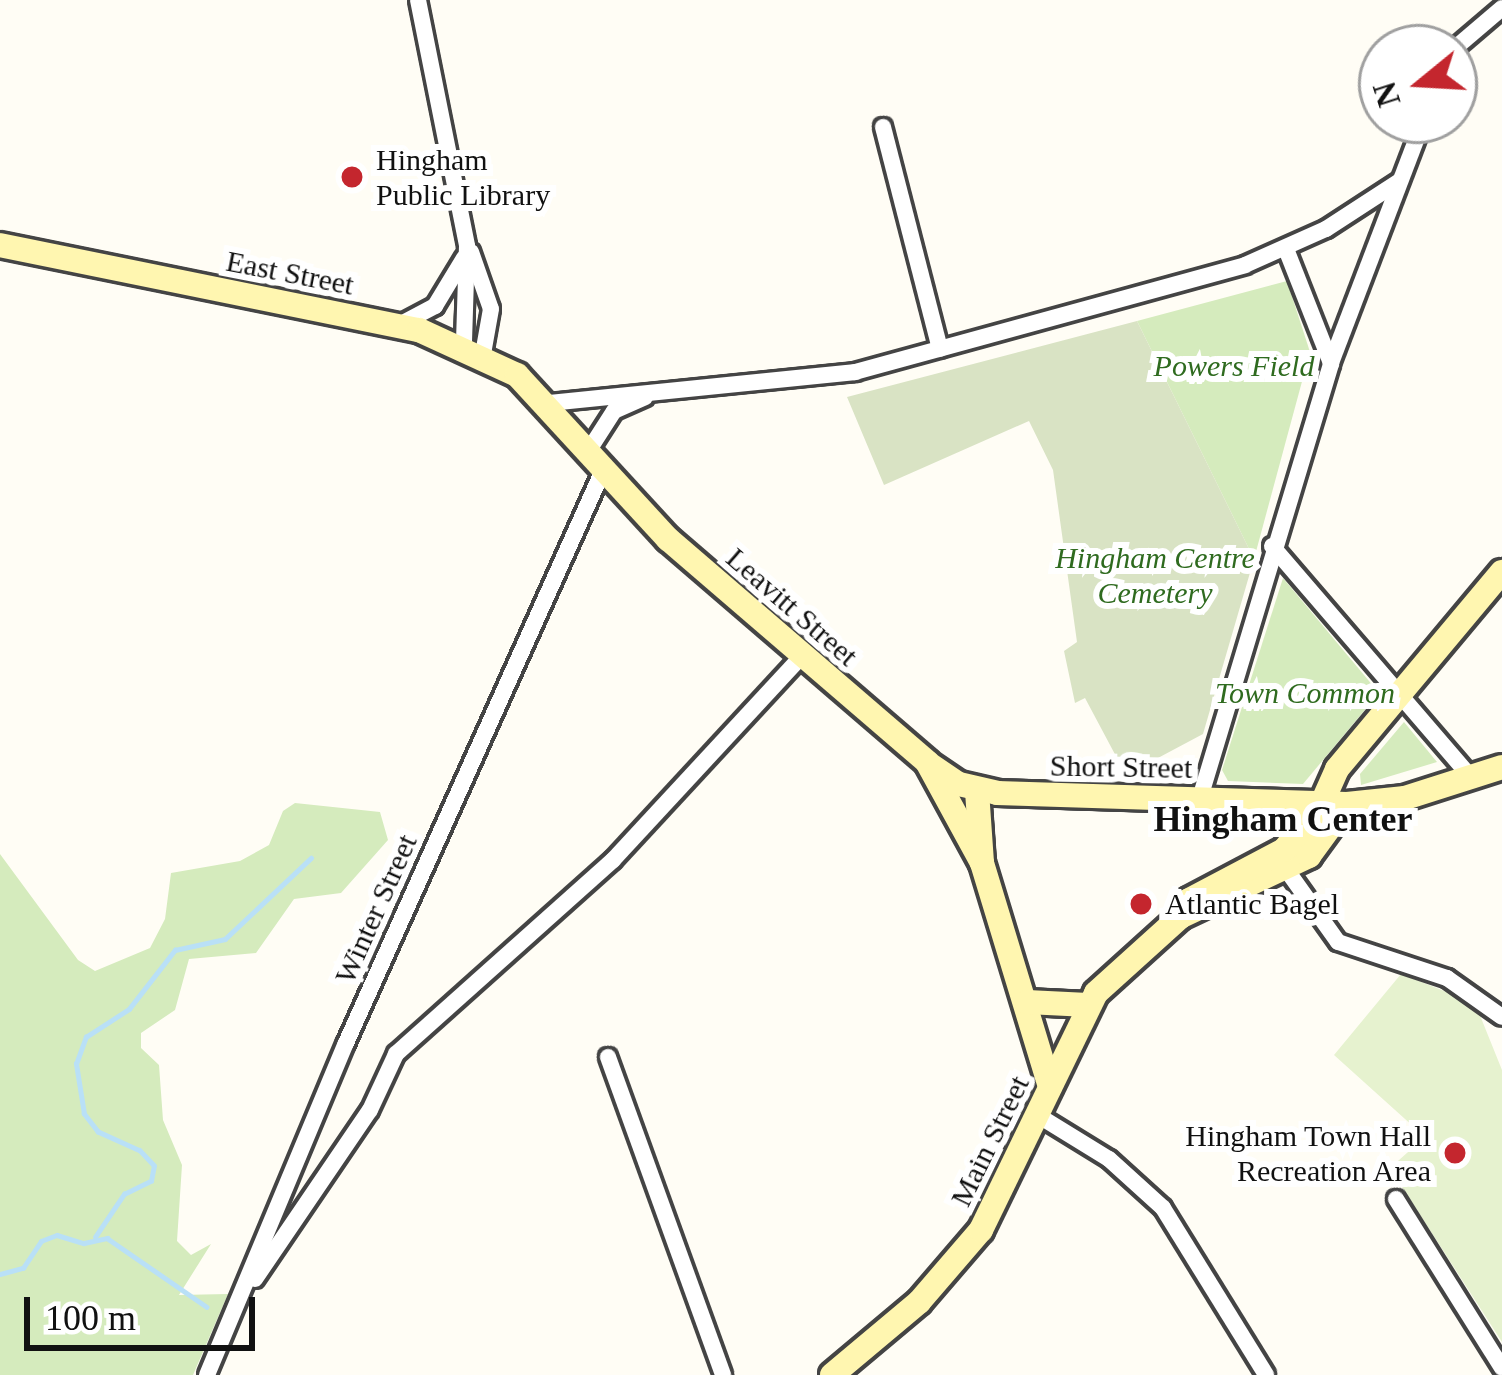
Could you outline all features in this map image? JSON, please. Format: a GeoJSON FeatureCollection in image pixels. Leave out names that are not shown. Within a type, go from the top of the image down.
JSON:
{"type":"FeatureCollection","features":[{"type":"Feature","properties":{"kind":"main road","name":"East Street"},"geometry":{"type":"LineString","coordinates":[[0,245],[398,325],[474,349],[550,404]]}},
{"type":"Feature","properties":{"kind":"main road","name":"Leavitt Street"},"geometry":{"type":"LineString","coordinates":[[550,404],[668,539],[927,762],[982,863],[1050,1087]]}},
{"type":"Feature","properties":{"kind":"main road","name":"Main Street"},"geometry":{"type":"LineString","coordinates":[[832,1375],[962,1256],[1039,1116],[1088,1005],[1180,917],[1189,900],[1220,893],[1281,862],[1322,803],[1326,784],[1502,572]]}},
{"type":"Feature","properties":{"kind":"main road","name":"Short Street"},"geometry":{"type":"LineString","coordinates":[[927,762],[977,791],[1322,803]]}},
{"type":"Feature","properties":{"kind":"main road"},"geometry":{"type":"LineString","coordinates":[[1322,803],[1391,801],[1502,767]]}},
{"type":"Feature","properties":{"kind":"main road","name":"Leavitt Street"},"geometry":{"type":"LineString","coordinates":[[977,791],[982,863]]}},
{"type":"Feature","properties":{"kind":"main road"},"geometry":{"type":"LineString","coordinates":[[1027,1002],[1088,1005]]}},
{"type":"Feature","properties":{"kind":"street"},"geometry":{"type":"LineString","coordinates":[[418,0],[467,246],[491,310],[474,349]]}},
{"type":"Feature","properties":{"kind":"street"},"geometry":{"type":"LineString","coordinates":[[1478,28],[1502,8]]}},
{"type":"Feature","properties":{"kind":"street"},"geometry":{"type":"LineString","coordinates":[[883,127],[940,349]]}},
{"type":"Feature","properties":{"kind":"street"},"geometry":{"type":"LineString","coordinates":[[1200,798],[1272,546],[1331,363],[1415,144]]}},
{"type":"Feature","properties":{"kind":"street"},"geometry":{"type":"LineString","coordinates":[[550,404],[802,382],[940,349],[1286,249],[1400,181]]}},
{"type":"Feature","properties":{"kind":"street"},"geometry":{"type":"LineString","coordinates":[[398,325],[450,290],[467,246]]}},
{"type":"Feature","properties":{"kind":"street"},"geometry":{"type":"LineString","coordinates":[[1286,249],[1331,363]]}},
{"type":"Feature","properties":{"kind":"street","name":"Winter Street"},"geometry":{"type":"LineString","coordinates":[[207,1375],[614,411],[663,393]]}},
{"type":"Feature","properties":{"kind":"street"},"geometry":{"type":"LineString","coordinates":[[1272,546],[1402,691],[1471,777]]}},
{"type":"Feature","properties":{"kind":"street"},"geometry":{"type":"LineString","coordinates":[[235,1310],[352,1138],[396,1054],[613,860],[803,656]]}},
{"type":"Feature","properties":{"kind":"street"},"geometry":{"type":"LineString","coordinates":[[1281,862],[1338,942],[1447,979],[1502,1017]]}},
{"type":"Feature","properties":{"kind":"street"},"geometry":{"type":"LineString","coordinates":[[608,1057],[723,1375]]}},
{"type":"Feature","properties":{"kind":"street"},"geometry":{"type":"LineString","coordinates":[[1039,1116],[1108,1159],[1162,1208],[1266,1375]]}},
{"type":"Feature","properties":{"kind":"street"},"geometry":{"type":"LineString","coordinates":[[1396,1199],[1502,1367]]}},
{"type":"Feature","properties":{"kind":"green space","name":"Powers Field"},"geometry":{"type":"Polygon","coordinates":[[[1287,281],[1310,352],[1254,559],[1137,321],[1287,281]]]}},
{"type":"Feature","properties":{"kind":"green space","name":"Hingham Centre Cemetery"},"geometry":{"type":"Polygon","coordinates":[[[1137,321],[1254,559],[1203,734],[1126,775],[1085,698],[1075,703],[1064,651],[1077,642],[1053,470],[1029,421],[884,485],[847,397],[1137,321]]]}},
{"type":"Feature","properties":{"kind":"green space","name":"Town Common"},"geometry":{"type":"Polygon","coordinates":[[[1283,578],[1379,693],[1303,784],[1228,781],[1222,770],[1283,578]]]}},
{"type":"Feature","properties":{"kind":"green space"},"geometry":{"type":"Polygon","coordinates":[[[1404,722],[1437,762],[1361,785],[1360,774],[1404,722]]]}},
{"type":"Feature","properties":{"kind":"green space"},"geometry":{"type":"Polygon","coordinates":[[[295,803],[380,812],[388,840],[341,893],[294,899],[256,953],[189,959],[175,1010],[141,1033],[141,1048],[159,1065],[163,1120],[182,1165],[177,1241],[191,1255],[211,1244],[179,1295],[228,1294],[193,1375],[0,1375],[0,854],[78,960],[95,971],[150,948],[165,919],[171,873],[240,861],[269,845],[283,811],[295,803]]]}},
{"type":"Feature","properties":{"kind":"green space","name":"Hingham Town Hall Recreation Area"},"geometry":{"type":"Polygon","coordinates":[[[1401,974],[1475,1003],[1502,1070],[1502,1342],[1390,1168],[1425,1137],[1334,1055],[1401,974]]]}},
{"type":"Feature","properties":{"kind":"waterway"},"geometry":{"type":"LineString","coordinates":[[95,1237],[124,1194],[151,1181],[154,1166],[140,1151],[98,1132],[84,1114],[76,1064],[86,1037],[129,1009],[175,950],[225,939],[311,858]]}},
{"type":"Feature","properties":{"kind":"waterway"},"geometry":{"type":"LineString","coordinates":[[0,1274],[23,1268],[41,1241],[57,1235],[84,1243],[107,1238],[207,1307]]}},
{"type":"Feature","properties":{"kind":"place","name":"Hingham Public Library"},"geometry":{"type":"Point","coordinates":[352,177]}},
{"type":"Feature","properties":{"kind":"place","name":"Atlantic Bagel"},"geometry":{"type":"Point","coordinates":[1141,904]}},
{"type":"Feature","properties":{"kind":"place","name":"Hingham Town Hall Recreation Area"},"geometry":{"type":"Point","coordinates":[1455,1153]}},
{"type":"Feature","properties":{"kind":"district","name":"Hingham Center"},"geometry":{"type":"Point","coordinates":[1283,820]}}]}
